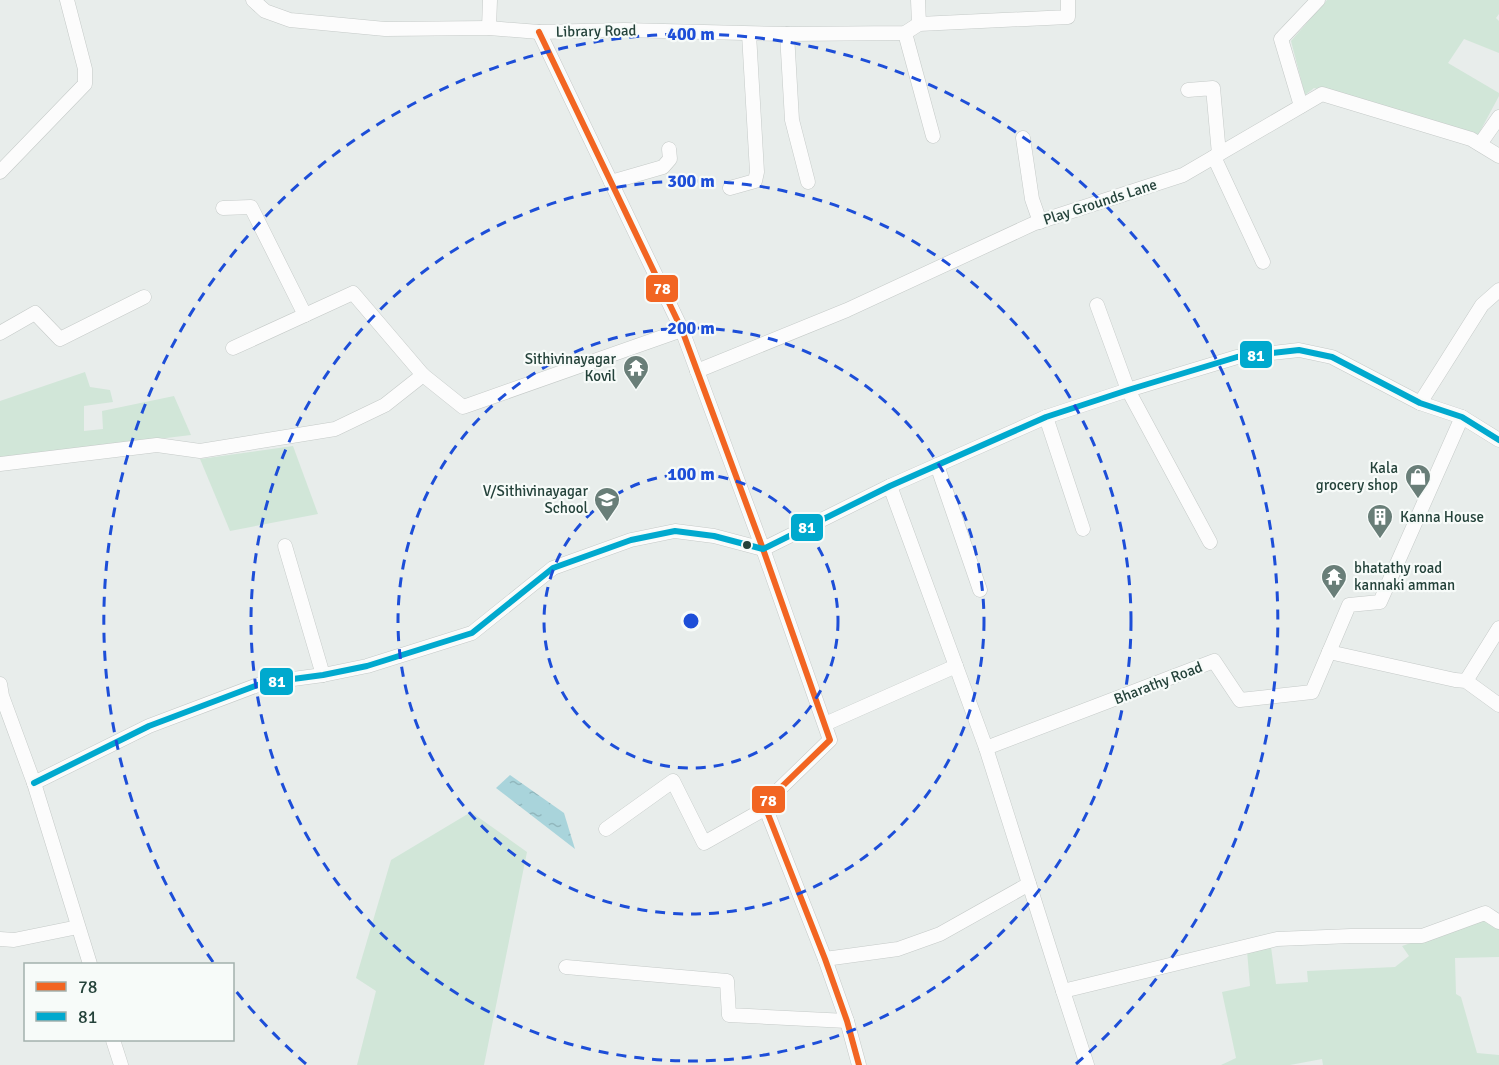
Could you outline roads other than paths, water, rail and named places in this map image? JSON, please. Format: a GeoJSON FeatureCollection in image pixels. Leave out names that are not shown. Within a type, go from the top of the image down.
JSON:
{"type":"FeatureCollection","features":[{"type":"Feature","properties":{"kind":"street"},"geometry":{"type":"LineString","coordinates":[[0,172],[85,84],[85,69],[67,0]]}},
{"type":"Feature","properties":{"kind":"street","name":"Library Road"},"geometry":{"type":"LineString","coordinates":[[253,0],[265,11],[290,20],[385,29],[489,27],[540,32],[624,30],[788,34],[905,33]]}},
{"type":"Feature","properties":{"kind":"street"},"geometry":{"type":"LineString","coordinates":[[489,27],[490,0]]}},
{"type":"Feature","properties":{"kind":"street"},"geometry":{"type":"LineString","coordinates":[[918,0],[919,24]]}},
{"type":"Feature","properties":{"kind":"street"},"geometry":{"type":"LineString","coordinates":[[933,136],[905,33],[919,24],[1068,17],[1068,0]]}},
{"type":"Feature","properties":{"kind":"street"},"geometry":{"type":"LineString","coordinates":[[1301,106],[1281,39],[1318,0]]}},
{"type":"Feature","properties":{"kind":"street"},"geometry":{"type":"LineString","coordinates":[[540,32],[682,330],[763,549],[830,740],[764,804],[848,1021],[859,1065]]}},
{"type":"Feature","properties":{"kind":"street"},"geometry":{"type":"LineString","coordinates":[[730,189],[754,181],[757,172],[749,33]]}},
{"type":"Feature","properties":{"kind":"street"},"geometry":{"type":"LineString","coordinates":[[788,34],[792,120],[808,182]]}},
{"type":"Feature","properties":{"kind":"street"},"geometry":{"type":"LineString","coordinates":[[1188,90],[1213,88],[1216,155],[1263,262]]}},
{"type":"Feature","properties":{"kind":"street","name":"Play Grounds Lane"},"geometry":{"type":"LineString","coordinates":[[697,371],[846,310],[1040,222],[1183,175],[1322,94],[1471,139],[1499,156]]}},
{"type":"Feature","properties":{"kind":"street"},"geometry":{"type":"LineString","coordinates":[[1480,144],[1499,117]]}},
{"type":"Feature","properties":{"kind":"street"},"geometry":{"type":"LineString","coordinates":[[1023,138],[1032,199],[1040,222]]}},
{"type":"Feature","properties":{"kind":"street"},"geometry":{"type":"LineString","coordinates":[[611,182],[663,167],[670,159],[669,148]]}},
{"type":"Feature","properties":{"kind":"street"},"geometry":{"type":"LineString","coordinates":[[223,208],[251,207],[305,315]]}},
{"type":"Feature","properties":{"kind":"street"},"geometry":{"type":"LineString","coordinates":[[1420,404],[1482,305],[1499,290]]}},
{"type":"Feature","properties":{"kind":"street"},"geometry":{"type":"LineString","coordinates":[[233,348],[353,293],[423,375],[463,407],[682,330]]}},
{"type":"Feature","properties":{"kind":"street"},"geometry":{"type":"LineString","coordinates":[[0,333],[35,313],[60,339],[144,297]]}},
{"type":"Feature","properties":{"kind":"street"},"geometry":{"type":"LineString","coordinates":[[1097,305],[1128,390],[1210,542]]}},
{"type":"Feature","properties":{"kind":"street"},"geometry":{"type":"LineString","coordinates":[[34,783],[149,726],[263,683],[367,666],[472,633],[553,568],[631,540],[675,531],[714,536],[763,549],[890,486],[1046,417],[1237,357],[1299,350],[1332,357],[1420,404],[1462,417],[1499,440]]}},
{"type":"Feature","properties":{"kind":"street"},"geometry":{"type":"LineString","coordinates":[[0,464],[157,445],[200,451],[335,429],[385,405],[423,375]]}},
{"type":"Feature","properties":{"kind":"street"},"geometry":{"type":"LineString","coordinates":[[1046,417],[1083,529]]}},
{"type":"Feature","properties":{"kind":"street","name":"Bharathy Road"},"geometry":{"type":"LineString","coordinates":[[986,748],[1214,662],[1240,700],[1312,692],[1349,604],[1380,602],[1462,417]]}},
{"type":"Feature","properties":{"kind":"street"},"geometry":{"type":"LineString","coordinates":[[937,465],[980,590]]}},
{"type":"Feature","properties":{"kind":"street"},"geometry":{"type":"LineString","coordinates":[[890,486],[986,748],[1087,1065]]}},
{"type":"Feature","properties":{"kind":"street"},"geometry":{"type":"LineString","coordinates":[[285,546],[323,675]]}},
{"type":"Feature","properties":{"kind":"street"},"geometry":{"type":"LineString","coordinates":[[1466,681],[1499,628]]}},
{"type":"Feature","properties":{"kind":"street"},"geometry":{"type":"LineString","coordinates":[[1329,652],[1466,681],[1499,705]]}},
{"type":"Feature","properties":{"kind":"street"},"geometry":{"type":"LineString","coordinates":[[825,724],[956,666]]}},
{"type":"Feature","properties":{"kind":"street"},"geometry":{"type":"LineString","coordinates":[[0,684],[2,696],[34,783],[90,963]]}},
{"type":"Feature","properties":{"kind":"street"},"geometry":{"type":"LineString","coordinates":[[606,829],[673,781],[704,843],[766,808]]}},
{"type":"Feature","properties":{"kind":"street"},"geometry":{"type":"LineString","coordinates":[[825,959],[898,949],[940,934],[1029,884]]}},
{"type":"Feature","properties":{"kind":"street"},"geometry":{"type":"LineString","coordinates":[[1063,991],[1277,939],[1422,936],[1485,913],[1499,922]]}},
{"type":"Feature","properties":{"kind":"street"},"geometry":{"type":"LineString","coordinates":[[0,939],[14,940],[78,927]]}},
{"type":"Feature","properties":{"kind":"street"},"geometry":{"type":"LineString","coordinates":[[566,967],[727,981],[729,1015],[848,1021]]}},
{"type":"Feature","properties":{"kind":"street"},"geometry":{"type":"LineString","coordinates":[[113,1041],[121,1065]]}},
{"type":"Feature","properties":{"kind":"water"},"geometry":{"type":"Polygon","coordinates":[[[510,775],[564,813],[575,849],[496,788],[510,775]]]}},
{"type":"Feature","properties":{"kind":"place","name":"Sithivinayagar Kovil"},"geometry":{"type":"Point","coordinates":[636,391]}},
{"type":"Feature","properties":{"kind":"place","name":"Kala grocery shop"},"geometry":{"type":"Point","coordinates":[1418,500]}},
{"type":"Feature","properties":{"kind":"place","name":"V/Sithivinayagar School"},"geometry":{"type":"Point","coordinates":[607,523]}},
{"type":"Feature","properties":{"kind":"place","name":"Kanna House"},"geometry":{"type":"Point","coordinates":[1380,540]}},
{"type":"Feature","properties":{"kind":"place","name":"bhatathy road kannaki amman"},"geometry":{"type":"Point","coordinates":[1334,600]}}]}
